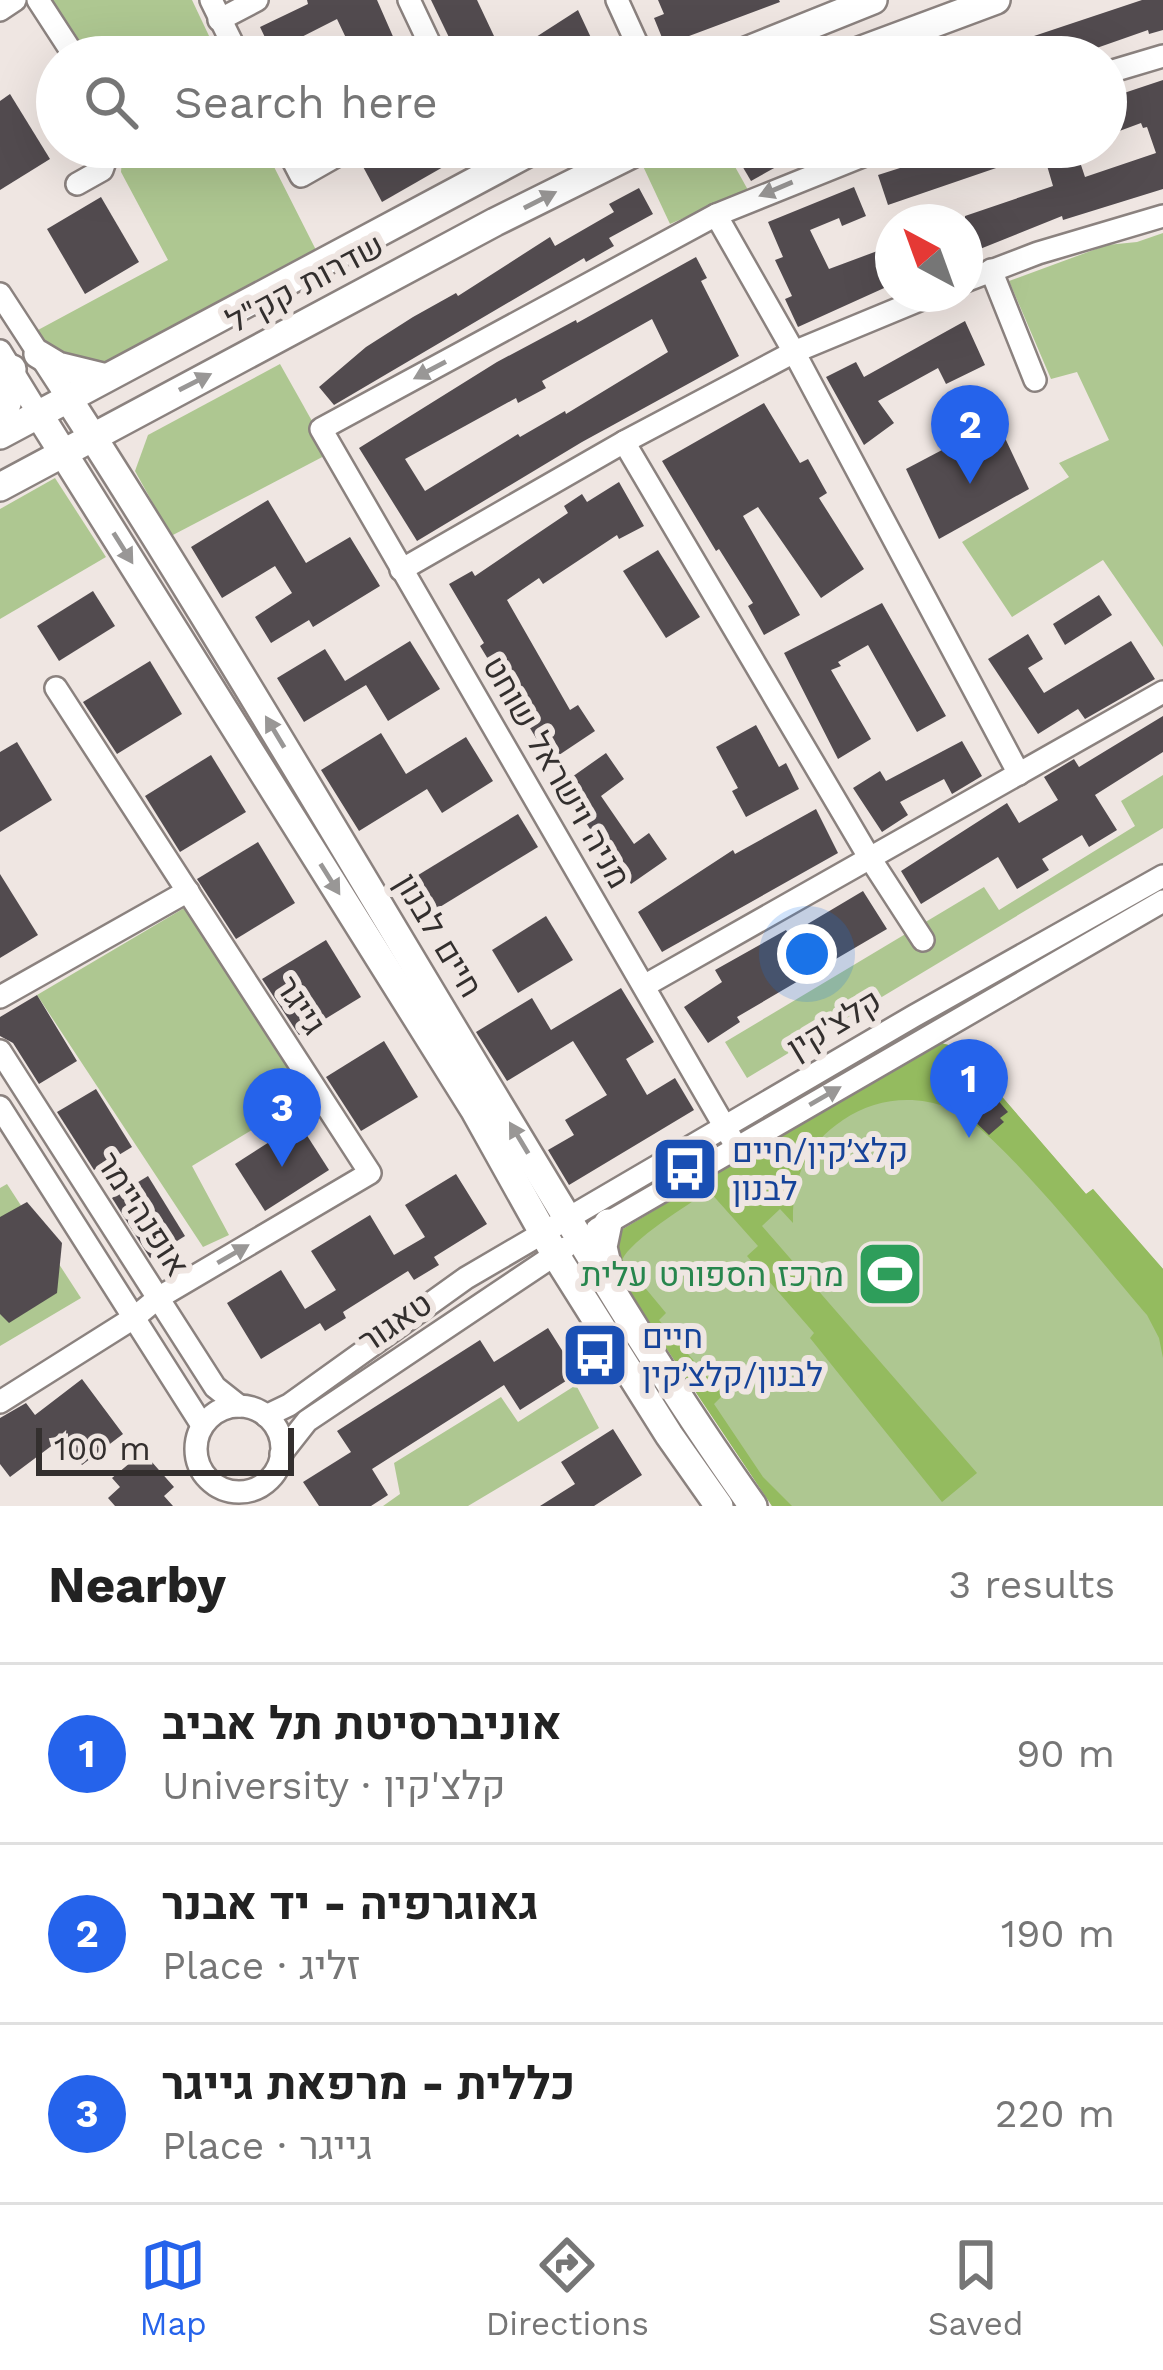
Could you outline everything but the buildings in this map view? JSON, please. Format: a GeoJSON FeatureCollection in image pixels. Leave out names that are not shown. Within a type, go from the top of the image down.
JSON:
{"type":"FeatureCollection","features":[{"type":"Feature","properties":{"kind":"main road"},"geometry":{"type":"LineString","coordinates":[[783,36],[873,0]]}},
{"type":"Feature","properties":{"kind":"main road"},"geometry":{"type":"LineString","coordinates":[[900,36],[997,0]]}},
{"type":"Feature","properties":{"kind":"main road","name":"שדרות קק\"ל"},"geometry":{"type":"LineString","coordinates":[[0,435],[499,168]]}},
{"type":"Feature","properties":{"kind":"main road","name":"שדרות קק\"ל"},"geometry":{"type":"LineString","coordinates":[[0,487],[606,168]]}},
{"type":"Feature","properties":{"kind":"main road"},"geometry":{"type":"LineString","coordinates":[[38,354],[58,366],[103,377]]}},
{"type":"Feature","properties":{"kind":"main road"},"geometry":{"type":"LineString","coordinates":[[0,425],[10,394],[6,360]]}},
{"type":"Feature","properties":{"kind":"main road","name":"חיים לבנון"},"geometry":{"type":"LineString","coordinates":[[67,398],[118,476],[561,1237],[668,1436],[719,1506]]}},
{"type":"Feature","properties":{"kind":"main road"},"geometry":{"type":"LineString","coordinates":[[118,476],[119,450],[137,411]]}},
{"type":"Feature","properties":{"kind":"main road","name":"חיים לבנון"},"geometry":{"type":"LineString","coordinates":[[38,413],[474,1109],[561,1237],[617,1298],[688,1415],[754,1506]]}},
{"type":"Feature","properties":{"kind":"main road"},"geometry":{"type":"LineString","coordinates":[[28,472],[64,471],[81,482]]}},
{"type":"Feature","properties":{"kind":"main road"},"geometry":{"type":"LineString","coordinates":[[608,1223],[603,1246],[617,1298]]}},
{"type":"Feature","properties":{"kind":"street"},"geometry":{"type":"LineString","coordinates":[[0,10],[15,0]]}},
{"type":"Feature","properties":{"kind":"street"},"geometry":{"type":"LineString","coordinates":[[38,0],[61,36]]}},
{"type":"Feature","properties":{"kind":"street"},"geometry":{"type":"LineString","coordinates":[[215,10],[257,0]]}},
{"type":"Feature","properties":{"kind":"street"},"geometry":{"type":"LineString","coordinates":[[409,0],[426,36]]}},
{"type":"Feature","properties":{"kind":"street"},"geometry":{"type":"LineString","coordinates":[[616,0],[633,36]]}},
{"type":"Feature","properties":{"kind":"street"},"geometry":{"type":"LineString","coordinates":[[1127,67],[1163,56]]}},
{"type":"Feature","properties":{"kind":"street"},"geometry":{"type":"LineString","coordinates":[[77,184],[103,168]]}},
{"type":"Feature","properties":{"kind":"street"},"geometry":{"type":"LineString","coordinates":[[833,168],[716,215],[1019,774]]}},
{"type":"Feature","properties":{"kind":"street","name":"מניה וישראל שוחט"},"geometry":{"type":"LineString","coordinates":[[716,215],[321,429],[736,1148]]}},
{"type":"Feature","properties":{"kind":"street"},"geometry":{"type":"LineString","coordinates":[[983,273],[1163,216]]}},
{"type":"Feature","properties":{"kind":"street"},"geometry":{"type":"LineString","coordinates":[[991,270],[1035,380]]}},
{"type":"Feature","properties":{"kind":"street"},"geometry":{"type":"LineString","coordinates":[[0,293],[67,398]]}},
{"type":"Feature","properties":{"kind":"street"},"geometry":{"type":"LineString","coordinates":[[401,570],[624,442],[794,352],[891,312]]}},
{"type":"Feature","properties":{"kind":"street"},"geometry":{"type":"LineString","coordinates":[[6,360],[38,413]]}},
{"type":"Feature","properties":{"kind":"street"},"geometry":{"type":"LineString","coordinates":[[624,442],[923,940]]}},
{"type":"Feature","properties":{"kind":"street","name":"גייגר"},"geometry":{"type":"LineString","coordinates":[[0,1402],[158,1298],[370,1173],[56,688]]}},
{"type":"Feature","properties":{"kind":"street"},"geometry":{"type":"LineString","coordinates":[[644,986],[1163,692]]}},
{"type":"Feature","properties":{"kind":"street","name":"קלצ'קין"},"geometry":{"type":"LineString","coordinates":[[561,1237],[724,1128],[1163,876]]}},
{"type":"Feature","properties":{"kind":"street"},"geometry":{"type":"LineString","coordinates":[[0,997],[188,891]]}},
{"type":"Feature","properties":{"kind":"street","name":"קלצ'קין"},"geometry":{"type":"LineString","coordinates":[[561,1237],[608,1223],[1163,901]]}},
{"type":"Feature","properties":{"kind":"street","name":"אופנהיימר"},"geometry":{"type":"LineString","coordinates":[[0,1051],[215,1388],[239,1406]]}},
{"type":"Feature","properties":{"kind":"street","name":"אופנהיימר"},"geometry":{"type":"LineString","coordinates":[[0,1107],[202,1426]]}},
{"type":"Feature","properties":{"kind":"street","name":"טאגור"},"geometry":{"type":"LineString","coordinates":[[266,1416],[289,1405],[466,1278],[561,1237]]}},
{"type":"Feature","properties":{"kind":"street","name":"טאגור"},"geometry":{"type":"LineString","coordinates":[[281,1454],[307,1420],[561,1237]]}},
{"type":"Feature","properties":{"kind":"street"},"geometry":{"type":"LineString","coordinates":[[245,1506],[278,1468],[279,1433],[266,1416],[239,1406],[225,1408],[202,1426],[197,1463],[211,1495],[259,1487]]}},
{"type":"Feature","properties":{"kind":"green space"},"geometry":{"type":"Polygon","coordinates":[[[44,0],[192,0],[209,36],[68,36],[44,0]]]}},
{"type":"Feature","properties":{"kind":"green space"},"geometry":{"type":"Polygon","coordinates":[[[121,168],[275,168],[317,252],[105,366],[50,352],[38,330],[168,260],[121,168]]]}},
{"type":"Feature","properties":{"kind":"green space"},"geometry":{"type":"Polygon","coordinates":[[[644,168],[736,168],[748,190],[670,224],[644,168]]]}},
{"type":"Feature","properties":{"kind":"green space"},"geometry":{"type":"Polygon","coordinates":[[[1163,233],[1163,647],[1103,560],[1012,617],[962,542],[1069,477],[1059,463],[1109,440],[1077,372],[1051,379],[1009,281],[1107,245],[1163,233]]]}},
{"type":"Feature","properties":{"kind":"green space"},"geometry":{"type":"Polygon","coordinates":[[[280,364],[330,453],[171,536],[135,471],[148,435],[280,364]]]}},
{"type":"Feature","properties":{"kind":"green space"},"geometry":{"type":"Polygon","coordinates":[[[55,478],[106,557],[0,619],[0,509],[55,478]]]}},
{"type":"Feature","properties":{"kind":"green space"},"geometry":{"type":"Polygon","coordinates":[[[1163,775],[1163,828],[747,1078],[725,1042],[984,887],[999,910],[1135,826],[1121,801],[1163,775]]]}},
{"type":"Feature","properties":{"kind":"green space"},"geometry":{"type":"Polygon","coordinates":[[[191,904],[313,1093],[192,1166],[229,1235],[203,1247],[37,995],[191,904]]]}},
{"type":"Feature","properties":{"kind":"green space","name":"מרכז הספורט עלית"},"geometry":{"type":"Polygon","coordinates":[[[937,1042],[960,1048],[1086,1194],[1093,1189],[1163,1269],[1163,1506],[772,1506],[620,1279],[613,1235],[937,1042]]]}},
{"type":"Feature","properties":{"kind":"green space"},"geometry":{"type":"Polygon","coordinates":[[[937,1042],[960,1048],[1086,1194],[1093,1189],[1163,1269],[1163,1358],[1147,1315],[994,1141],[949,1108],[921,1101],[868,1107],[830,1130],[810,1153],[798,1179],[793,1223],[780,1209],[762,1226],[977,1473],[942,1502],[810,1338],[814,1333],[747,1256],[758,1246],[709,1191],[648,1233],[622,1260],[666,1313],[659,1320],[723,1395],[714,1404],[763,1477],[792,1506],[772,1506],[620,1279],[613,1235],[937,1042]]]}},
{"type":"Feature","properties":{"kind":"green space"},"geometry":{"type":"Polygon","coordinates":[[[7,1184],[81,1298],[0,1346],[0,1188],[7,1184]]]}},
{"type":"Feature","properties":{"kind":"green space"},"geometry":{"type":"Polygon","coordinates":[[[576,1385],[599,1428],[468,1506],[383,1506],[400,1494],[394,1463],[501,1397],[518,1422],[576,1385]]]}},
{"type":"Feature","properties":{"kind":"place","name":"גאוגרפיה - יד אבנר"},"geometry":{"type":"Point","coordinates":[970,484]}},
{"type":"Feature","properties":{"kind":"place","name":"אוניברסיטת תל אביב"},"geometry":{"type":"Point","coordinates":[969,1138]}},
{"type":"Feature","properties":{"kind":"place","name":"כללית - מרפאת גייגר"},"geometry":{"type":"Point","coordinates":[282,1167]}},
{"type":"Feature","properties":{"kind":"place","name":"קלצ׳קין/חיים לבנון"},"geometry":{"type":"Point","coordinates":[685,1169]}},
{"type":"Feature","properties":{"kind":"place","name":"מרכז הספורט עלית"},"geometry":{"type":"Point","coordinates":[890,1274]}},
{"type":"Feature","properties":{"kind":"place","name":"חיים לבנון/קלצ׳קין"},"geometry":{"type":"Point","coordinates":[595,1355]}}]}
